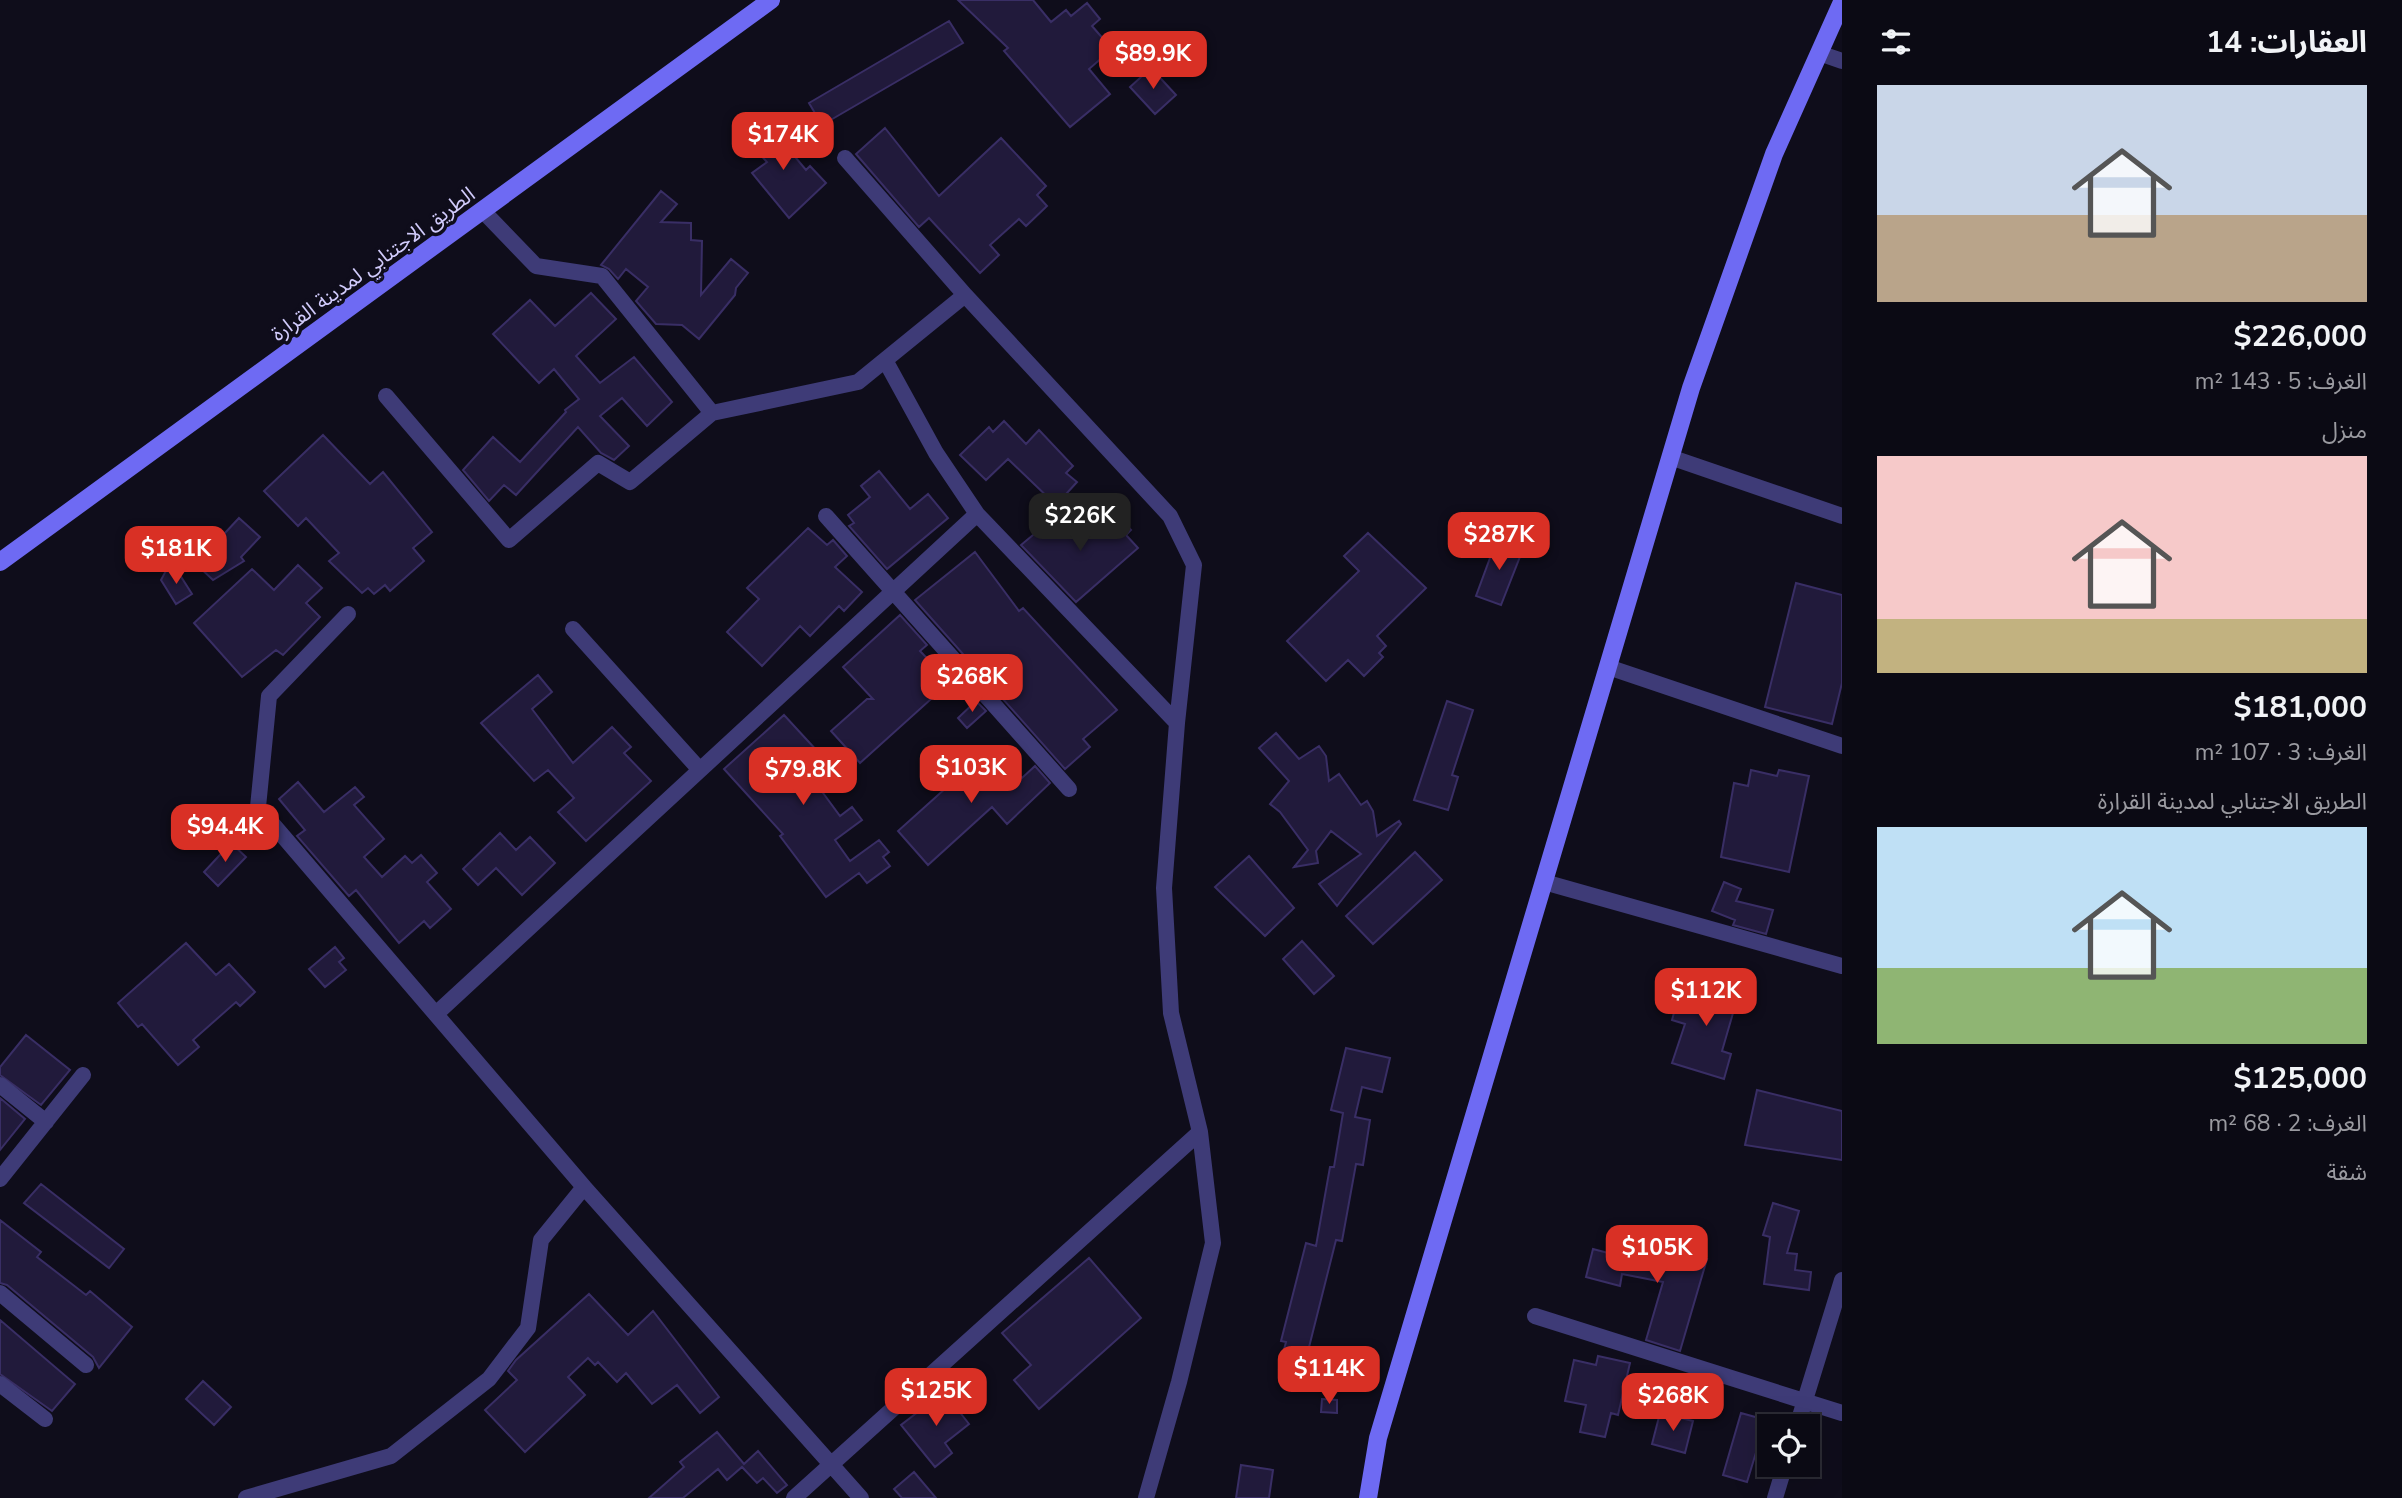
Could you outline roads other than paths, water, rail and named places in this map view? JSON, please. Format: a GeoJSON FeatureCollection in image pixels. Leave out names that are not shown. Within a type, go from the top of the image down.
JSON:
{"type":"FeatureCollection","features":[{"type":"Feature","properties":{"kind":"main road","name":"الطريق الاجتنابي لمدينة القرارة"},"geometry":{"type":"LineString","coordinates":[[0,562],[771,0]]}},
{"type":"Feature","properties":{"kind":"main road"},"geometry":{"type":"LineString","coordinates":[[1368,1498],[1378,1438],[1691,388],[1774,154],[1842,2]]}},
{"type":"Feature","properties":{"kind":"street"},"geometry":{"type":"LineString","coordinates":[[1819,53],[1842,61]]}},
{"type":"Feature","properties":{"kind":"street"},"geometry":{"type":"LineString","coordinates":[[845,158],[965,295],[1170,516],[1194,565],[1177,723],[1164,888],[1170,999],[1200,1132],[1213,1243],[1179,1382],[1146,1498]]}},
{"type":"Feature","properties":{"kind":"street"},"geometry":{"type":"LineString","coordinates":[[483,211],[536,266],[602,276],[712,413]]}},
{"type":"Feature","properties":{"kind":"street"},"geometry":{"type":"LineString","coordinates":[[386,396],[509,540],[598,463],[630,482],[712,413],[858,382],[965,295]]}},
{"type":"Feature","properties":{"kind":"street"},"geometry":{"type":"LineString","coordinates":[[885,360],[936,453],[976,514],[1177,723]]}},
{"type":"Feature","properties":{"kind":"street"},"geometry":{"type":"LineString","coordinates":[[1671,457],[1842,516]]}},
{"type":"Feature","properties":{"kind":"street"},"geometry":{"type":"LineString","coordinates":[[436,1014],[976,514]]}},
{"type":"Feature","properties":{"kind":"street"},"geometry":{"type":"LineString","coordinates":[[826,516],[895,590],[1069,789]]}},
{"type":"Feature","properties":{"kind":"street"},"geometry":{"type":"LineString","coordinates":[[348,614],[270,696],[258,807],[584,1187],[861,1498]]}},
{"type":"Feature","properties":{"kind":"street"},"geometry":{"type":"LineString","coordinates":[[573,629],[700,770]]}},
{"type":"Feature","properties":{"kind":"street"},"geometry":{"type":"LineString","coordinates":[[1608,667],[1842,746]]}},
{"type":"Feature","properties":{"kind":"street"},"geometry":{"type":"LineString","coordinates":[[1544,882],[1842,966]]}},
{"type":"Feature","properties":{"kind":"street"},"geometry":{"type":"LineString","coordinates":[[0,1179],[83,1075]]}},
{"type":"Feature","properties":{"kind":"street"},"geometry":{"type":"LineString","coordinates":[[0,1085],[46,1122]]}},
{"type":"Feature","properties":{"kind":"street"},"geometry":{"type":"LineString","coordinates":[[794,1498],[1200,1132]]}},
{"type":"Feature","properties":{"kind":"street"},"geometry":{"type":"LineString","coordinates":[[246,1498],[391,1456],[489,1379],[528,1328],[541,1240],[584,1187]]}},
{"type":"Feature","properties":{"kind":"street"},"geometry":{"type":"LineString","coordinates":[[1801,1414],[1842,1280]]}},
{"type":"Feature","properties":{"kind":"street"},"geometry":{"type":"LineString","coordinates":[[0,1293],[86,1365]]}},
{"type":"Feature","properties":{"kind":"street"},"geometry":{"type":"LineString","coordinates":[[1535,1316],[1842,1413]]}},
{"type":"Feature","properties":{"kind":"street"},"geometry":{"type":"LineString","coordinates":[[0,1384],[45,1419]]}},
{"type":"Feature","properties":{"kind":"street"},"geometry":{"type":"LineString","coordinates":[[1775,1498],[1782,1477]]}}]}
